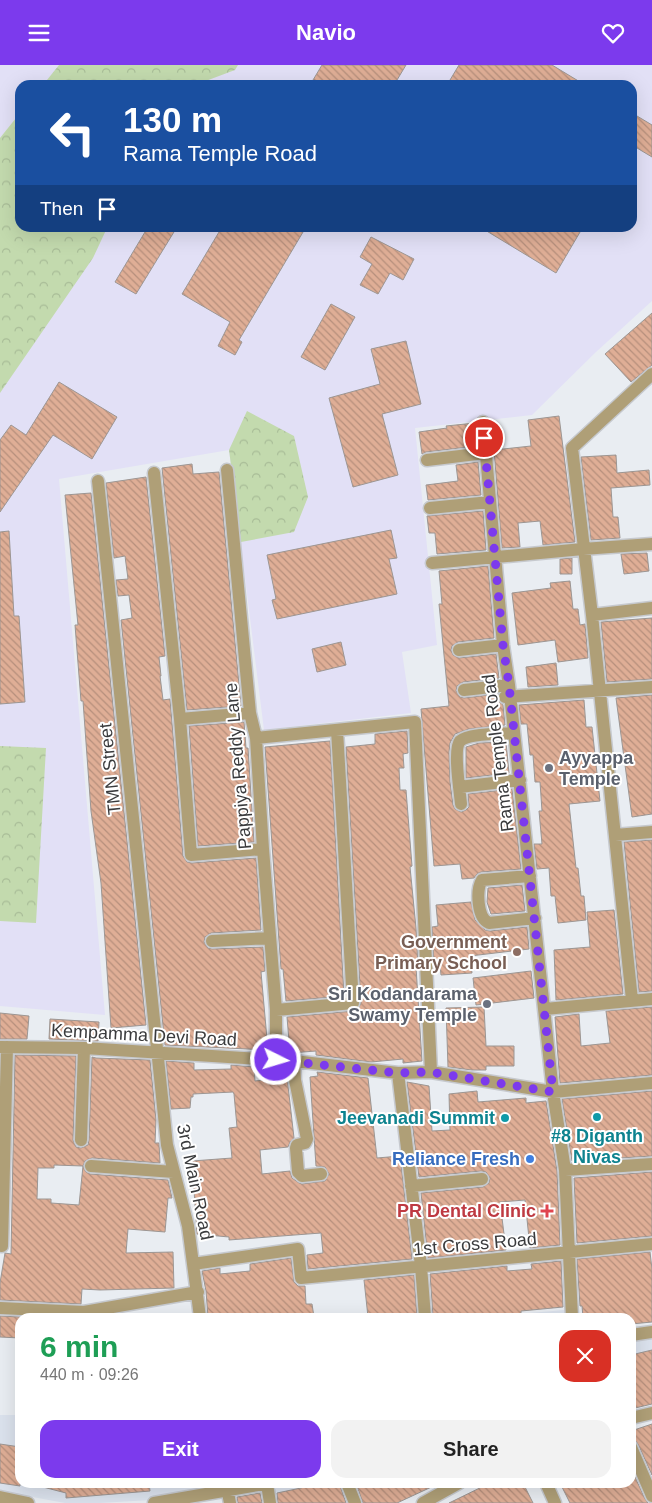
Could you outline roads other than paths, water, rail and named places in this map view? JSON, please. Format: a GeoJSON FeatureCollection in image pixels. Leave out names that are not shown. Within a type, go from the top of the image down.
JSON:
{"type":"FeatureCollection","features":[{"type":"Feature","properties":{"kind":"street"},"geometry":{"type":"LineString","coordinates":[[632,1000],[592,615],[572,448],[647,385],[652,374]]}},
{"type":"Feature","properties":{"kind":"street","name":"Rama Temple Road"},"geometry":{"type":"LineString","coordinates":[[482,422],[506,684],[535,918],[553,1092],[564,1170],[572,1313]]}},
{"type":"Feature","properties":{"kind":"street"},"geometry":{"type":"LineString","coordinates":[[426,460],[485,453]]}},
{"type":"Feature","properties":{"kind":"street","name":"Pappiya Reddy Lane"},"geometry":{"type":"LineString","coordinates":[[227,470],[250,713],[256,738],[276,1010],[276,1060]]}},
{"type":"Feature","properties":{"kind":"street"},"geometry":{"type":"LineString","coordinates":[[154,473],[180,719],[191,855],[263,849]]}},
{"type":"Feature","properties":{"kind":"street","name":"TMN Street"},"geometry":{"type":"LineString","coordinates":[[98,481],[157,1053]]}},
{"type":"Feature","properties":{"kind":"street"},"geometry":{"type":"LineString","coordinates":[[430,508],[490,502]]}},
{"type":"Feature","properties":{"kind":"street"},"geometry":{"type":"LineString","coordinates":[[432,563],[495,556],[652,545]]}},
{"type":"Feature","properties":{"kind":"street"},"geometry":{"type":"LineString","coordinates":[[592,615],[652,608]]}},
{"type":"Feature","properties":{"kind":"street"},"geometry":{"type":"LineString","coordinates":[[459,650],[506,684]]}},
{"type":"Feature","properties":{"kind":"street"},"geometry":{"type":"LineString","coordinates":[[461,804],[457,754],[460,741],[473,736],[506,684]]}},
{"type":"Feature","properties":{"kind":"street"},"geometry":{"type":"LineString","coordinates":[[464,690],[506,684],[600,691],[652,687]]}},
{"type":"Feature","properties":{"kind":"street"},"geometry":{"type":"LineString","coordinates":[[180,719],[250,713]]}},
{"type":"Feature","properties":{"kind":"street"},"geometry":{"type":"LineString","coordinates":[[256,738],[415,722],[430,1072]]}},
{"type":"Feature","properties":{"kind":"street"},"geometry":{"type":"LineString","coordinates":[[276,1010],[353,1003],[337,729]]}},
{"type":"Feature","properties":{"kind":"street"},"geometry":{"type":"LineString","coordinates":[[459,787],[517,780]]}},
{"type":"Feature","properties":{"kind":"street"},"geometry":{"type":"LineString","coordinates":[[615,835],[652,832]]}},
{"type":"Feature","properties":{"kind":"street"},"geometry":{"type":"LineString","coordinates":[[530,887],[482,881],[479,889],[481,916],[488,923],[535,918]]}},
{"type":"Feature","properties":{"kind":"street"},"geometry":{"type":"LineString","coordinates":[[212,941],[270,938]]}},
{"type":"Feature","properties":{"kind":"street"},"geometry":{"type":"LineString","coordinates":[[545,1009],[652,999]]}},
{"type":"Feature","properties":{"kind":"street"},"geometry":{"type":"LineString","coordinates":[[2,1246],[4,1047]]}},
{"type":"Feature","properties":{"kind":"street","name":"Kempamma Devi Road"},"geometry":{"type":"LineString","coordinates":[[4,1047],[84,1048],[294,1061],[398,1073],[430,1072],[553,1092],[652,1083]]}},
{"type":"Feature","properties":{"kind":"street"},"geometry":{"type":"LineString","coordinates":[[81,1140],[84,1048]]}},
{"type":"Feature","properties":{"kind":"street","name":"3rd Main Road"},"geometry":{"type":"LineString","coordinates":[[157,1053],[167,1145],[188,1226],[200,1313]]}},
{"type":"Feature","properties":{"kind":"street"},"geometry":{"type":"LineString","coordinates":[[294,1061],[307,1139],[305,1143],[297,1145],[296,1148],[298,1172],[302,1176],[321,1174]]}},
{"type":"Feature","properties":{"kind":"street"},"geometry":{"type":"LineString","coordinates":[[398,1073],[421,1266],[425,1313]]}},
{"type":"Feature","properties":{"kind":"street"},"geometry":{"type":"LineString","coordinates":[[564,1170],[652,1164]]}},
{"type":"Feature","properties":{"kind":"street"},"geometry":{"type":"LineString","coordinates":[[92,1166],[174,1172]]}},
{"type":"Feature","properties":{"kind":"street"},"geometry":{"type":"LineString","coordinates":[[411,1186],[482,1179]]}},
{"type":"Feature","properties":{"kind":"street","name":"1st Cross Road"},"geometry":{"type":"LineString","coordinates":[[193,1264],[298,1249],[302,1278],[652,1244]]}},
{"type":"Feature","properties":{"kind":"street"},"geometry":{"type":"LineString","coordinates":[[0,1308],[84,1312],[198,1292]]}},
{"type":"Feature","properties":{"kind":"street"},"geometry":{"type":"LineString","coordinates":[[636,1334],[652,1332]]}},
{"type":"Feature","properties":{"kind":"street"},"geometry":{"type":"LineString","coordinates":[[636,1417],[652,1413]]}},
{"type":"Feature","properties":{"kind":"street"},"geometry":{"type":"LineString","coordinates":[[636,1459],[652,1496]]}},
{"type":"Feature","properties":{"kind":"street"},"geometry":{"type":"LineString","coordinates":[[154,1503],[218,1488]]}},
{"type":"Feature","properties":{"kind":"street"},"geometry":{"type":"LineString","coordinates":[[227,1488],[230,1503]]}},
{"type":"Feature","properties":{"kind":"street"},"geometry":{"type":"LineString","coordinates":[[268,1488],[270,1503]]}},
{"type":"Feature","properties":{"kind":"street"},"geometry":{"type":"LineString","coordinates":[[349,1488],[355,1503]]}},
{"type":"Feature","properties":{"kind":"street"},"geometry":{"type":"LineString","coordinates":[[423,1503],[450,1488]]}},
{"type":"Feature","properties":{"kind":"street"},"geometry":{"type":"LineString","coordinates":[[548,1488],[554,1503]]}},
{"type":"Feature","properties":{"kind":"street"},"geometry":{"type":"LineString","coordinates":[[0,1497],[28,1503]]}},
{"type":"Feature","properties":{"kind":"place","name":"Ayyappa Temple"},"geometry":{"type":"Point","coordinates":[549,768]}},
{"type":"Feature","properties":{"kind":"place","name":"Government Primary School"},"geometry":{"type":"Point","coordinates":[517,952]}},
{"type":"Feature","properties":{"kind":"place","name":"Sri Kodandarama Swamy Temple"},"geometry":{"type":"Point","coordinates":[487,1004]}},
{"type":"Feature","properties":{"kind":"place","name":"#8 Diganth Nivas"},"geometry":{"type":"Point","coordinates":[597,1117]}},
{"type":"Feature","properties":{"kind":"place","name":"Jeevanadi Summit"},"geometry":{"type":"Point","coordinates":[505,1118]}},
{"type":"Feature","properties":{"kind":"place","name":"Reliance Fresh"},"geometry":{"type":"Point","coordinates":[530,1159]}},
{"type":"Feature","properties":{"kind":"place","name":"PR Dental Clinic"},"geometry":{"type":"Point","coordinates":[547,1211]}}]}
